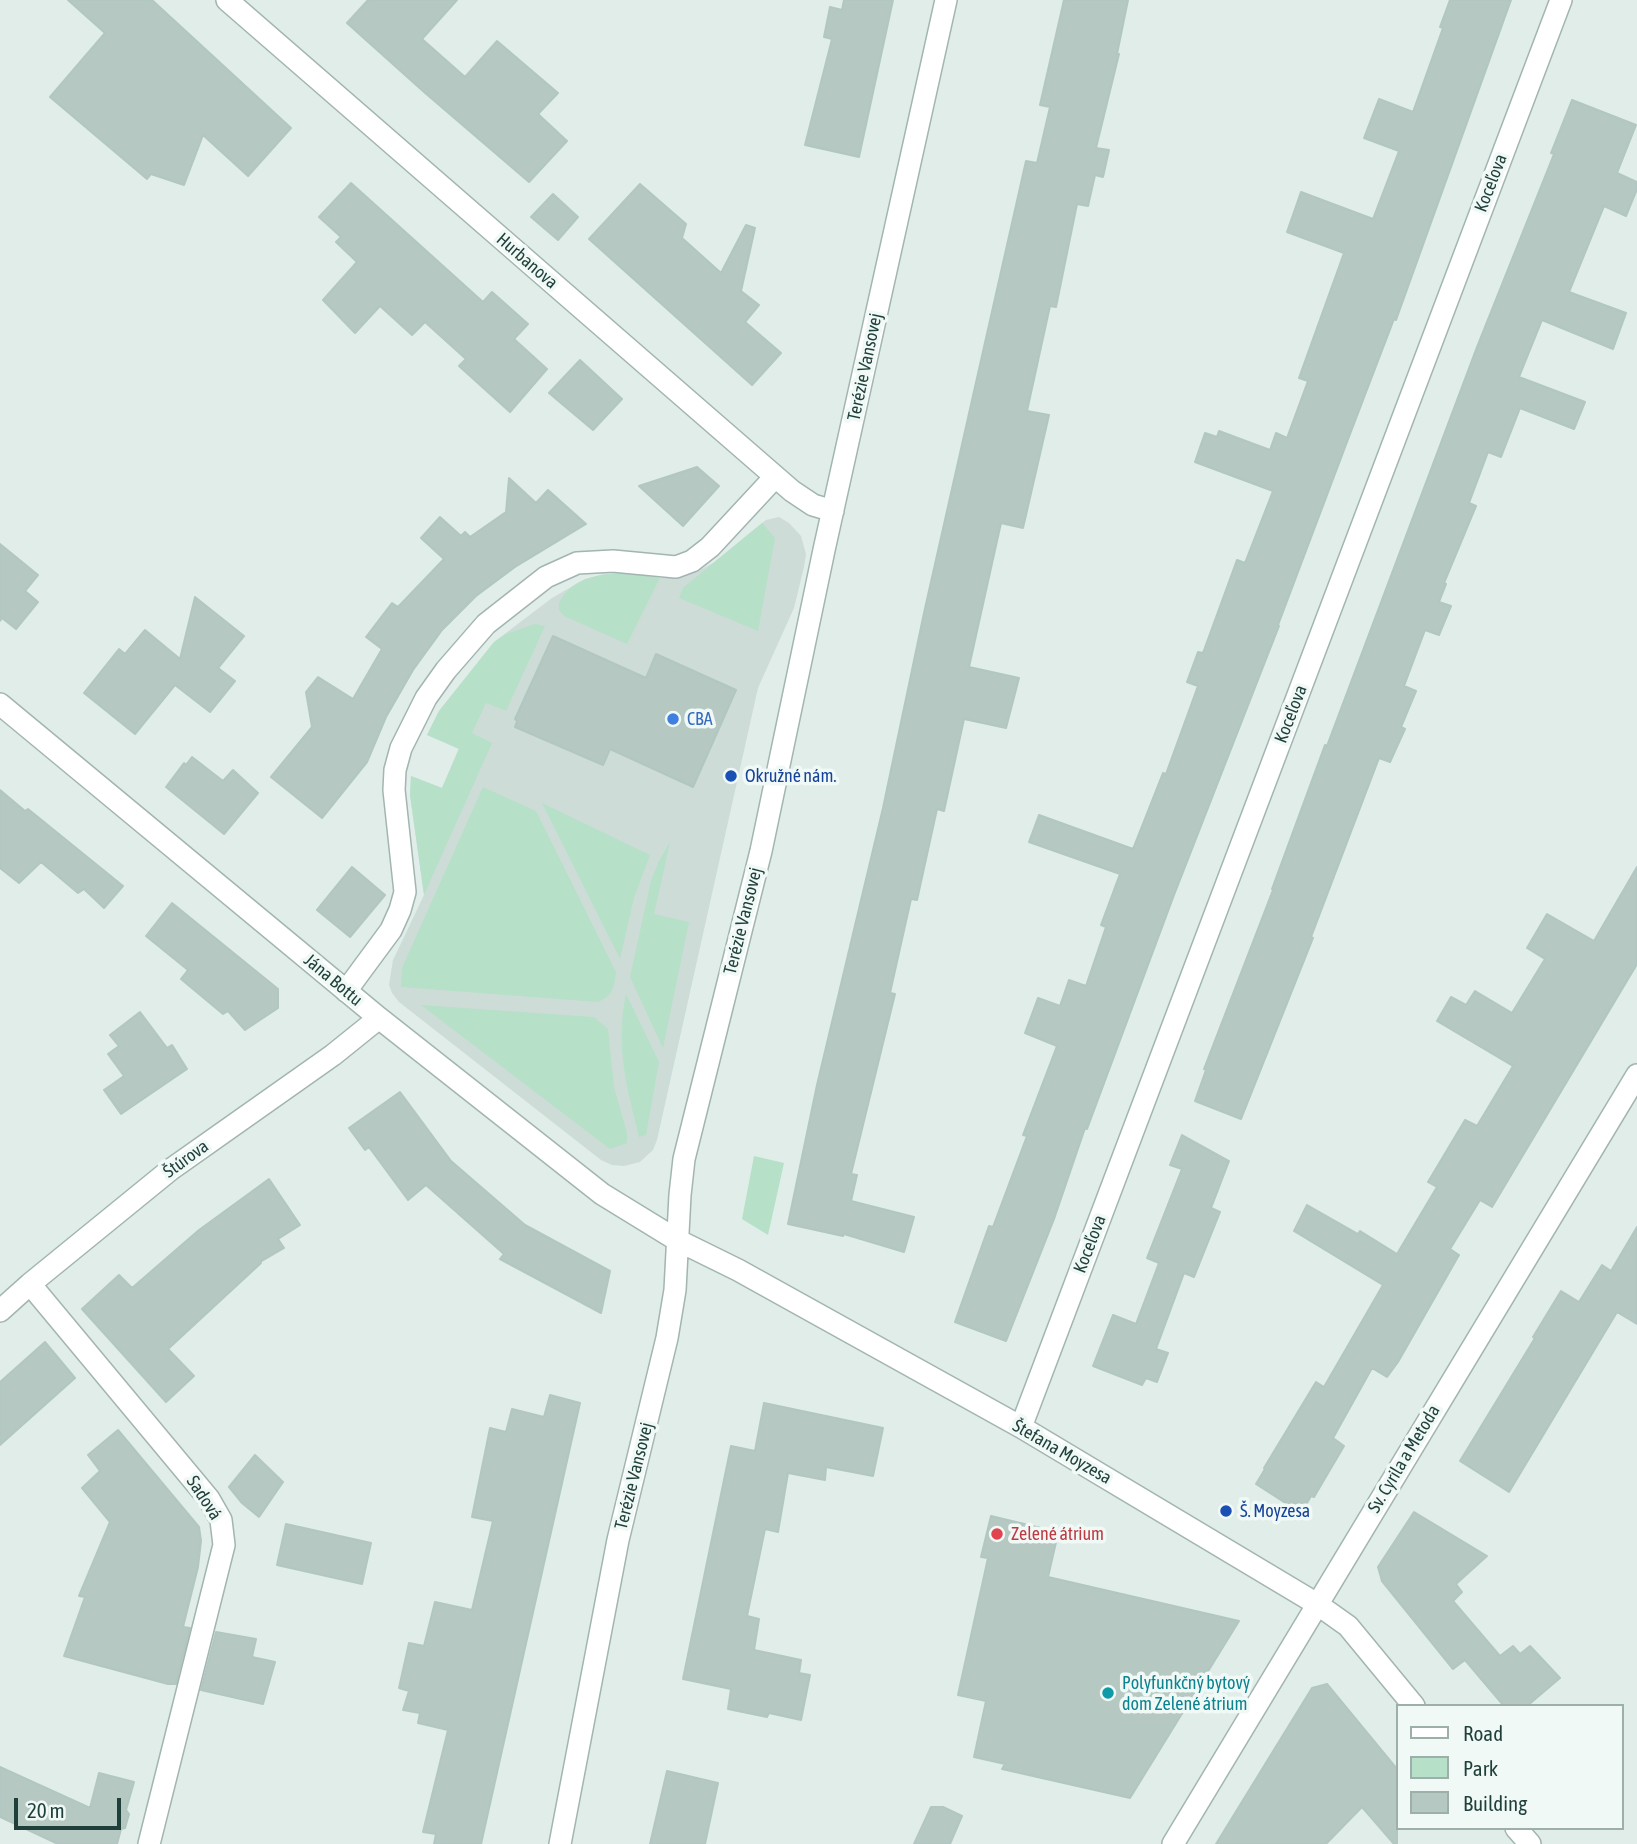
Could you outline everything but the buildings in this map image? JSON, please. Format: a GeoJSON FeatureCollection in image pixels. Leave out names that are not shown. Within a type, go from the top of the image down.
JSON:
{"type":"FeatureCollection","features":[{"type":"Feature","properties":{"kind":"street","name":"Hurbanova"},"geometry":{"type":"LineString","coordinates":[[227,0],[775,477],[813,505],[833,511]]}},
{"type":"Feature","properties":{"kind":"street","name":"Terézie Vansovej"},"geometry":{"type":"LineString","coordinates":[[560,1844],[618,1540],[676,1290],[684,1159],[761,851],[946,0]]}},
{"type":"Feature","properties":{"kind":"street","name":"Koceľova"},"geometry":{"type":"LineString","coordinates":[[1021,1427],[1561,0]]}},
{"type":"Feature","properties":{"kind":"street"},"geometry":{"type":"LineString","coordinates":[[346,991],[391,930],[400,910],[405,892],[394,790],[395,770],[401,748],[426,698],[446,670],[486,624],[546,577],[578,563],[613,561],[676,567],[692,561],[710,547],[775,477]]}},
{"type":"Feature","properties":{"kind":"street","name":"Jána Bottu"},"geometry":{"type":"LineString","coordinates":[[0,704],[379,1018],[602,1194],[677,1240]]}},
{"type":"Feature","properties":{"kind":"street","name":"Štúrova"},"geometry":{"type":"LineString","coordinates":[[0,1311],[30,1283],[170,1170],[333,1055],[379,1018]]}},
{"type":"Feature","properties":{"kind":"street","name":"Sv. Cyrila a Metoda"},"geometry":{"type":"LineString","coordinates":[[1174,1844],[1637,1075]]}},
{"type":"Feature","properties":{"kind":"street","name":"Štefana Moyzesa"},"geometry":{"type":"LineString","coordinates":[[677,1240],[738,1270],[1021,1427],[1317,1604],[1348,1626],[1412,1704]]}},
{"type":"Feature","properties":{"kind":"street","name":"Sadová"},"geometry":{"type":"LineString","coordinates":[[30,1283],[209,1499],[221,1520],[224,1545],[149,1844]]}},
{"type":"Feature","properties":{"kind":"street"},"geometry":{"type":"LineString","coordinates":[[1518,1830],[1530,1844]]}},
{"type":"Feature","properties":{"kind":"shaded area"},"geometry":{"type":"Polygon","coordinates":[[[779,517],[801,536],[806,554],[804,567],[794,608],[758,688],[657,1140],[653,1150],[640,1162],[624,1166],[612,1165],[601,1160],[399,1002],[392,993],[389,985],[393,960],[424,895],[410,795],[411,776],[442,788],[459,748],[427,735],[439,711],[494,642],[552,598],[585,579],[604,574],[628,573],[660,578],[680,577],[698,571],[713,563],[766,520],[779,517]]]}},
{"type":"Feature","properties":{"kind":"green space"},"geometry":{"type":"Polygon","coordinates":[[[762,523],[775,538],[758,631],[679,598],[683,588],[762,523]]]}},
{"type":"Feature","properties":{"kind":"green space"},"geometry":{"type":"Polygon","coordinates":[[[628,573],[660,578],[627,644],[564,616],[559,610],[559,603],[565,594],[580,582],[607,574],[628,573]]]}},
{"type":"Feature","properties":{"kind":"green space"},"geometry":{"type":"Polygon","coordinates":[[[535,624],[545,626],[506,711],[486,703],[472,733],[492,743],[424,895],[410,795],[411,776],[442,788],[459,749],[427,735],[439,711],[494,642],[506,634],[535,624]]]}},
{"type":"Feature","properties":{"kind":"green space"},"geometry":{"type":"Polygon","coordinates":[[[483,787],[536,811],[616,972],[612,990],[603,1000],[598,1002],[401,987],[402,968],[483,787]]]}},
{"type":"Feature","properties":{"kind":"green space"},"geometry":{"type":"Polygon","coordinates":[[[542,803],[650,855],[634,898],[620,959],[542,803]]]}},
{"type":"Feature","properties":{"kind":"green space"},"geometry":{"type":"Polygon","coordinates":[[[670,842],[654,914],[689,922],[663,1048],[630,977],[651,881],[670,842]]]}},
{"type":"Feature","properties":{"kind":"green space"},"geometry":{"type":"Polygon","coordinates":[[[626,994],[659,1062],[646,1135],[639,1137],[622,1049],[626,994]]]}},
{"type":"Feature","properties":{"kind":"green space"},"geometry":{"type":"Polygon","coordinates":[[[421,1005],[594,1017],[608,1029],[614,1087],[627,1133],[627,1143],[610,1149],[421,1005]]]}},
{"type":"Feature","properties":{"kind":"green space"},"geometry":{"type":"Polygon","coordinates":[[[754,1156],[784,1163],[768,1235],[742,1219],[754,1156]]]}},
{"type":"Feature","properties":{"kind":"place","name":"CBA"},"geometry":{"type":"Point","coordinates":[673,719]}},
{"type":"Feature","properties":{"kind":"place","name":"Okružné nám."},"geometry":{"type":"Point","coordinates":[731,776]}},
{"type":"Feature","properties":{"kind":"place","name":"Š. Moyzesa"},"geometry":{"type":"Point","coordinates":[1226,1511]}},
{"type":"Feature","properties":{"kind":"place","name":"Zelené átrium"},"geometry":{"type":"Point","coordinates":[997,1534]}},
{"type":"Feature","properties":{"kind":"place","name":"Polyfunkčný bytový dom Zelené átrium"},"geometry":{"type":"Point","coordinates":[1108,1693]}}]}
